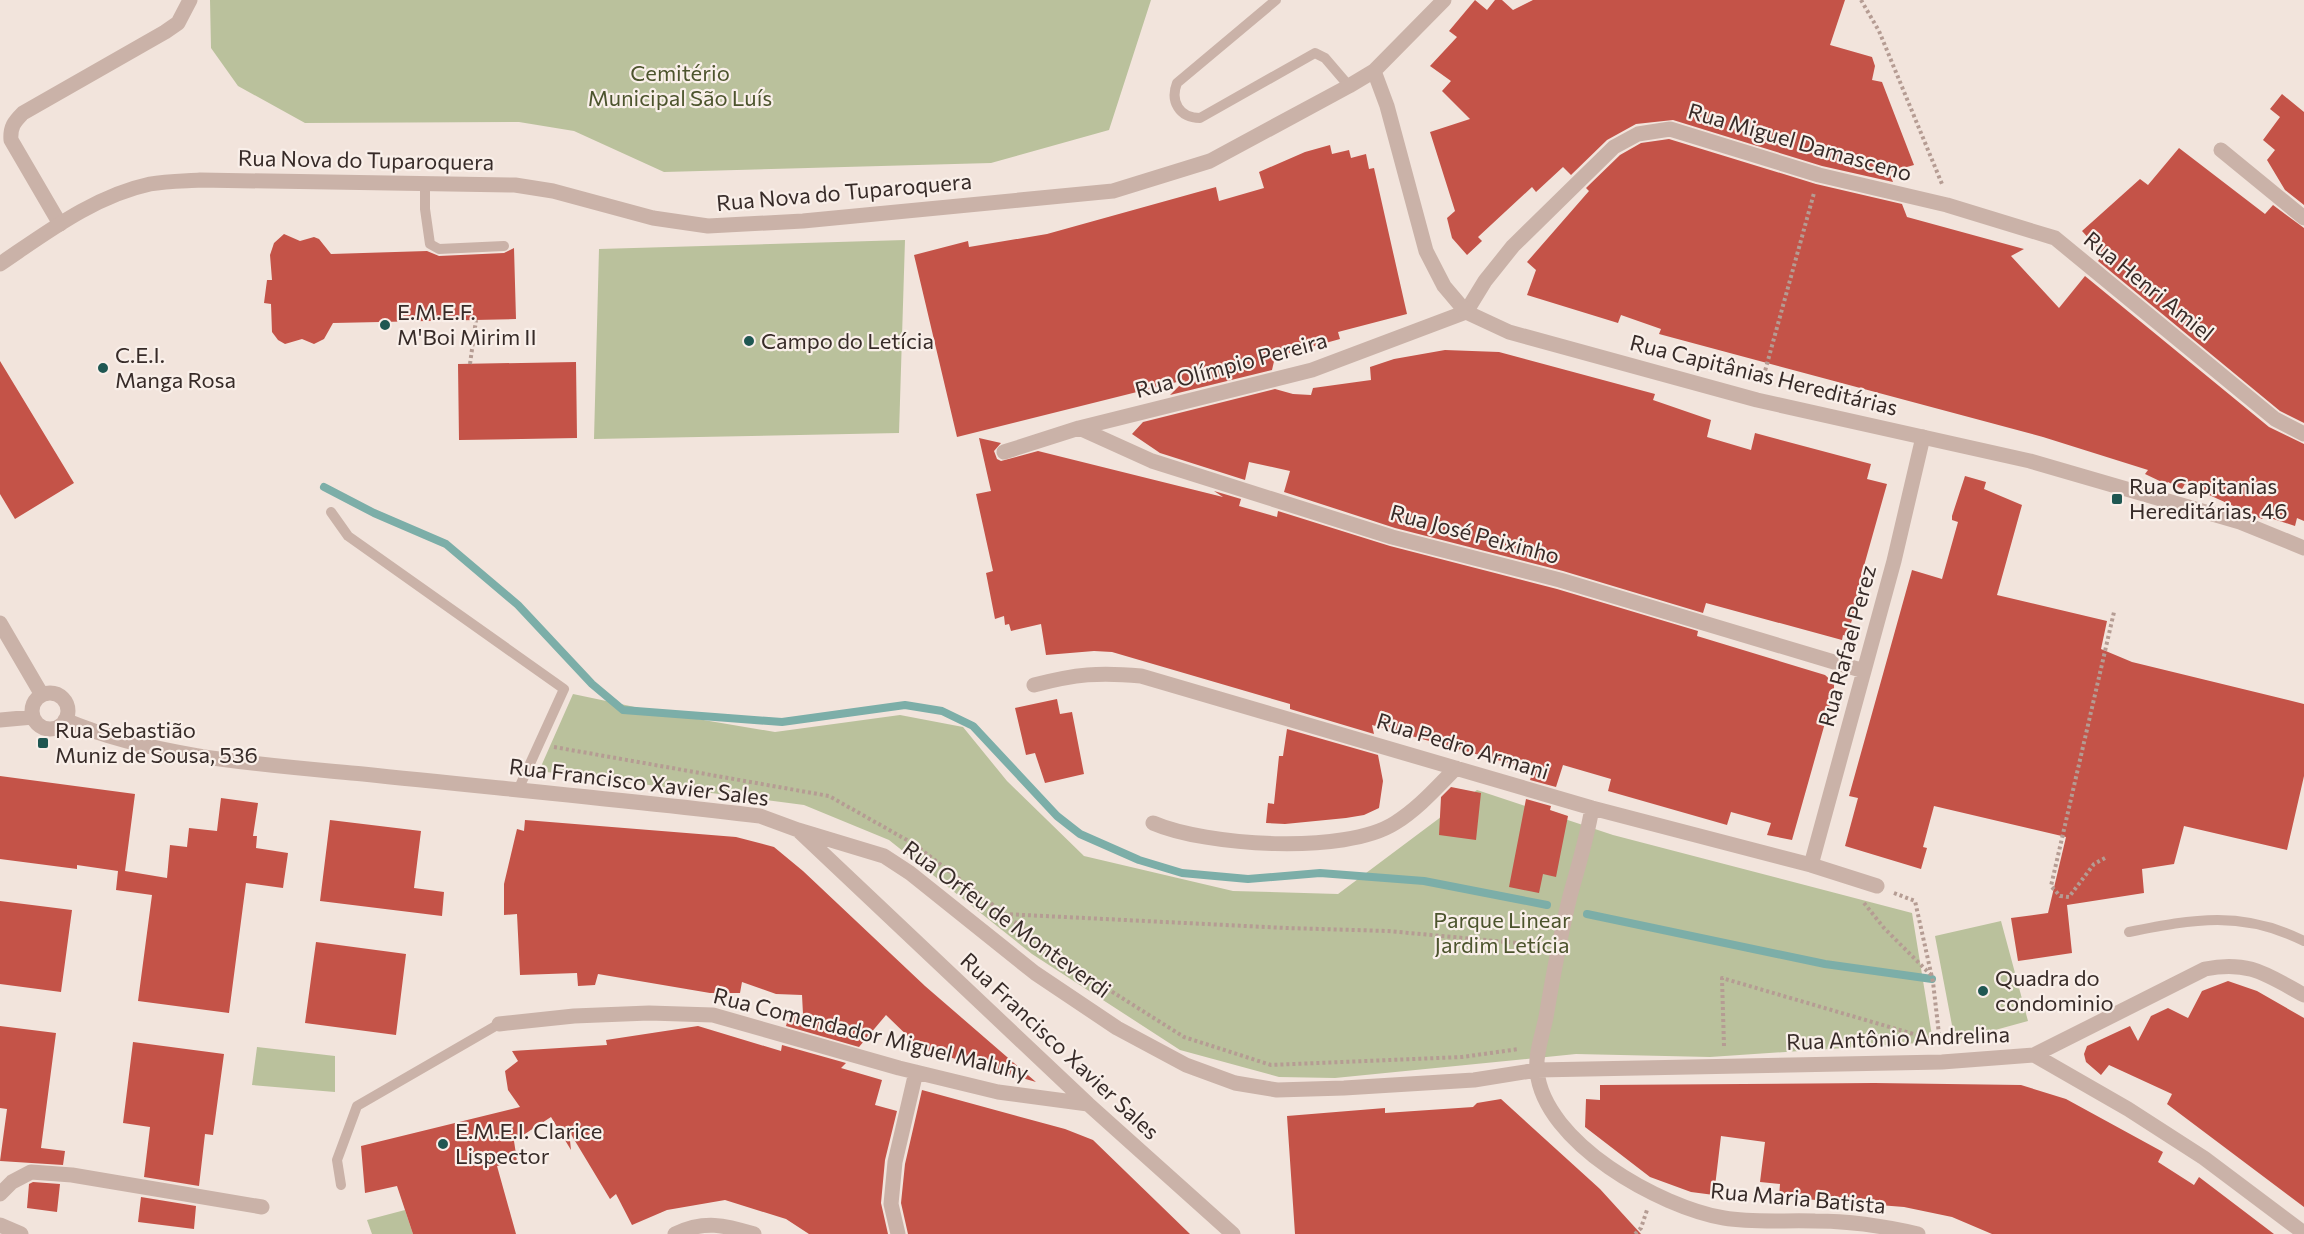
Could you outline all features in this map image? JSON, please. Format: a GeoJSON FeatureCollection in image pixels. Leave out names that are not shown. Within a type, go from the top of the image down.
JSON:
{"type":"FeatureCollection","features":[{"type":"Feature","properties":{"kind":"street"},"geometry":{"type":"LineString","coordinates":[[60,224],[11,140],[10,130],[15,121],[23,113],[165,32],[178,23],[190,0]]}},
{"type":"Feature","properties":{"kind":"street","name":"Rua Nova do Tuparoquera"},"geometry":{"type":"LineString","coordinates":[[0,264],[60,224],[107,198],[150,184],[200,180],[515,185],[554,191],[653,218],[708,226],[803,221],[1113,191],[1210,161],[1349,86],[1374,71],[1444,0]]}},
{"type":"Feature","properties":{"kind":"street","name":"Rua Capitânias Hereditárias"},"geometry":{"type":"LineString","coordinates":[[1374,71],[1387,106],[1426,251],[1444,286],[1466,312],[1509,332],[1757,400],[2001,453],[2229,519],[2304,548]]}},
{"type":"Feature","properties":{"kind":"street","name":"Rua Miguel Damasceno"},"geometry":{"type":"LineString","coordinates":[[1466,312],[1485,281],[1513,246],[1614,147],[1638,134],[1670,129],[1820,175],[1947,206]]}},
{"type":"Feature","properties":{"kind":"street"},"geometry":{"type":"LineString","coordinates":[[2221,150],[2304,218]]}},
{"type":"Feature","properties":{"kind":"street","name":"Rua Henri Amiel"},"geometry":{"type":"LineString","coordinates":[[1947,206],[2055,238],[2275,419],[2304,434]]}},
{"type":"Feature","properties":{"kind":"street","name":"Rua Olímpio Pereira"},"geometry":{"type":"LineString","coordinates":[[1004,452],[1079,428],[1312,370],[1466,312]]}},
{"type":"Feature","properties":{"kind":"street","name":"Rua José Peixinho"},"geometry":{"type":"LineString","coordinates":[[1079,428],[1152,461],[1360,527],[1560,580],[1864,671]]}},
{"type":"Feature","properties":{"kind":"street","name":"Rua Rafael Perez"},"geometry":{"type":"LineString","coordinates":[[1810,865],[1894,561],[1923,437]]}},
{"type":"Feature","properties":{"kind":"street"},"geometry":{"type":"LineString","coordinates":[[0,623],[42,696]]}},
{"type":"Feature","properties":{"kind":"street","name":"Rua Pedro Armani"},"geometry":{"type":"LineString","coordinates":[[1034,686],[1069,676],[1099,672],[1141,676],[1592,808],[1810,865],[1870,884]]}},
{"type":"Feature","properties":{"kind":"street"},"geometry":{"type":"LineString","coordinates":[[57,694],[67,708],[65,720],[56,727],[45,728],[33,717],[33,706],[42,696],[57,694]]}},
{"type":"Feature","properties":{"kind":"street"},"geometry":{"type":"LineString","coordinates":[[0,720],[33,717]]}},
{"type":"Feature","properties":{"kind":"street","name":"Rua Francisco Xavier Sales"},"geometry":{"type":"LineString","coordinates":[[65,720],[93,732],[136,743],[255,764],[760,816],[798,830],[1088,1104],[1233,1234]]}},
{"type":"Feature","properties":{"kind":"street"},"geometry":{"type":"LineString","coordinates":[[1153,823],[1170,830],[1258,844],[1350,838],[1374,833],[1395,824],[1423,802],[1456,768]]}},
{"type":"Feature","properties":{"kind":"street","name":"Rua Maria Batista"},"geometry":{"type":"LineString","coordinates":[[1592,808],[1559,948],[1537,1070],[1547,1100],[1558,1120],[1574,1138],[1608,1166],[1653,1195],[1688,1209],[1724,1218],[1879,1225],[1918,1234]]}},
{"type":"Feature","properties":{"kind":"street","name":"Rua Orfeu de Monteverdi"},"geometry":{"type":"LineString","coordinates":[[798,830],[884,856],[910,873],[1035,973],[1118,1028],[1186,1065],[1235,1083],[1277,1090],[1344,1088],[1474,1080],[1537,1070]]}},
{"type":"Feature","properties":{"kind":"street","name":"Rua Antônio Andrelina"},"geometry":{"type":"LineString","coordinates":[[1537,1070],[1942,1062],[2034,1055],[2205,969],[2240,965],[2258,970],[2304,995]]}},
{"type":"Feature","properties":{"kind":"street","name":"Rua Comendador Miguel Maluhy"},"geometry":{"type":"LineString","coordinates":[[499,1024],[574,1016],[649,1013],[713,1015],[916,1072],[999,1092],[1088,1104]]}},
{"type":"Feature","properties":{"kind":"street"},"geometry":{"type":"LineString","coordinates":[[2034,1055],[2128,1109],[2204,1158],[2304,1233]]}},
{"type":"Feature","properties":{"kind":"street"},"geometry":{"type":"LineString","coordinates":[[898,1234],[891,1204],[895,1162],[916,1072]]}},
{"type":"Feature","properties":{"kind":"street"},"geometry":{"type":"LineString","coordinates":[[0,1194],[12,1182],[31,1172],[72,1175],[262,1207]]}},
{"type":"Feature","properties":{"kind":"street"},"geometry":{"type":"LineString","coordinates":[[675,1234],[684,1230],[722,1224],[754,1234]]}},
{"type":"Feature","properties":{"kind":"street"},"geometry":{"type":"LineString","coordinates":[[0,1225],[21,1234]]}},
{"type":"Feature","properties":{"kind":"lane"},"geometry":{"type":"LineString","coordinates":[[1276,0],[1177,82],[1173,93],[1176,106],[1185,114],[1200,118],[1315,53],[1325,58],[1349,86]]}},
{"type":"Feature","properties":{"kind":"lane"},"geometry":{"type":"LineString","coordinates":[[425,184],[425,209],[430,244],[439,249],[504,246]]}},
{"type":"Feature","properties":{"kind":"lane"},"geometry":{"type":"LineString","coordinates":[[331,512],[348,536],[564,689],[518,790]]}},
{"type":"Feature","properties":{"kind":"lane"},"geometry":{"type":"LineString","coordinates":[[2129,932],[2213,918],[2248,921],[2288,932],[2304,940]]}},
{"type":"Feature","properties":{"kind":"lane"},"geometry":{"type":"LineString","coordinates":[[341,1185],[337,1160],[357,1106],[499,1024]]}},
{"type":"Feature","properties":{"kind":"path"},"geometry":{"type":"LineString","coordinates":[[1861,0],[1879,31],[1938,171],[1947,206]]}},
{"type":"Feature","properties":{"kind":"path"},"geometry":{"type":"LineString","coordinates":[[1757,400],[1820,175]]}},
{"type":"Feature","properties":{"kind":"path"},"geometry":{"type":"LineString","coordinates":[[470,364],[476,320]]}},
{"type":"Feature","properties":{"kind":"path"},"geometry":{"type":"LineString","coordinates":[[2105,858],[2094,864],[2069,897],[2060,896],[2051,886],[2114,612]]}},
{"type":"Feature","properties":{"kind":"path"},"geometry":{"type":"LineString","coordinates":[[539,745],[829,796],[914,844],[1076,969],[1184,1037],[1271,1065],[1462,1057],[1541,1047]]}},
{"type":"Feature","properties":{"kind":"path"},"geometry":{"type":"LineString","coordinates":[[1931,975],[1884,928],[1859,896],[1870,884],[1915,901],[1931,975],[1942,1062]]}},
{"type":"Feature","properties":{"kind":"path"},"geometry":{"type":"LineString","coordinates":[[1003,914],[1388,931],[1500,939],[1559,948]]}},
{"type":"Feature","properties":{"kind":"path"},"geometry":{"type":"LineString","coordinates":[[1721,1065],[1724,1045],[1722,978],[1923,1039],[1940,1041]]}},
{"type":"Feature","properties":{"kind":"path"},"geometry":{"type":"LineString","coordinates":[[1635,1234],[1641,1228],[1653,1195]]}},
{"type":"Feature","properties":{"kind":"green space","name":"Cemitério Municipal São Luís"},"geometry":{"type":"Polygon","coordinates":[[[210,0],[1151,0],[1109,130],[991,163],[664,172],[574,131],[519,122],[305,123],[238,86],[211,48],[210,0]]]}},
{"type":"Feature","properties":{"kind":"green space","name":"Campo do Letícia"},"geometry":{"type":"Polygon","coordinates":[[[905,240],[899,433],[594,439],[599,249],[905,240]]]}},
{"type":"Feature","properties":{"kind":"green space","name":"Parque Linear Jardim Letícia"},"geometry":{"type":"Polygon","coordinates":[[[573,694],[668,714],[775,732],[900,715],[963,727],[1007,781],[1084,856],[1233,891],[1338,894],[1477,790],[1613,835],[1912,913],[1933,1042],[1710,1057],[1576,1054],[1335,1078],[1279,1077],[1180,1050],[1032,954],[889,840],[804,805],[539,771],[573,694]]]}},
{"type":"Feature","properties":{"kind":"green space","name":"Quadra do condominio"},"geometry":{"type":"Polygon","coordinates":[[[2001,921],[2028,1021],[1955,1041],[1935,936],[2001,921]]]}},
{"type":"Feature","properties":{"kind":"green space"},"geometry":{"type":"Polygon","coordinates":[[[257,1047],[335,1056],[335,1092],[252,1085],[257,1047]]]}},
{"type":"Feature","properties":{"kind":"green space"},"geometry":{"type":"Polygon","coordinates":[[[405,1210],[413,1234],[372,1234],[367,1220],[405,1210]]]}},
{"type":"Feature","properties":{"kind":"building"},"geometry":{"type":"Polygon","coordinates":[[[1475,0],[1487,10],[1495,0],[1502,0],[1513,10],[1533,0],[1845,0],[1830,45],[1872,57],[1875,66],[1872,80],[1882,82],[1914,165],[1889,172],[1893,182],[1822,166],[1673,120],[1636,124],[1607,140],[1571,175],[1563,167],[1536,192],[1532,187],[1478,237],[1482,241],[1467,255],[1452,238],[1447,218],[1455,211],[1430,132],[1470,119],[1442,91],[1451,81],[1430,66],[1457,37],[1449,31],[1475,0]]]}},
{"type":"Feature","properties":{"kind":"building"},"geometry":{"type":"Polygon","coordinates":[[[2282,94],[2304,112],[2304,205],[2285,190],[2267,160],[2275,150],[2263,140],[2280,117],[2270,109],[2282,94]]]}},
{"type":"Feature","properties":{"kind":"building"},"geometry":{"type":"Polygon","coordinates":[[[1669,139],[1816,184],[1902,204],[1907,217],[2024,249],[2011,256],[2059,308],[2085,276],[2269,427],[2304,444],[2304,521],[2297,518],[2295,526],[2264,516],[2262,519],[2185,484],[2182,489],[2168,482],[2166,484],[2145,474],[2148,470],[2043,437],[1659,334],[1661,329],[1621,315],[1618,323],[1527,295],[1536,270],[1527,262],[1589,191],[1586,188],[1620,155],[1641,143],[1669,139]]]}},
{"type":"Feature","properties":{"kind":"building"},"geometry":{"type":"Polygon","coordinates":[[[1330,145],[1332,154],[1349,150],[1351,158],[1366,154],[1369,169],[1374,168],[1407,314],[1338,332],[1340,339],[1275,357],[1272,370],[1170,395],[1185,380],[957,437],[914,255],[968,241],[969,247],[1047,234],[1216,187],[1219,201],[1264,188],[1259,172],[1305,152],[1330,145]]]}},
{"type":"Feature","properties":{"kind":"building"},"geometry":{"type":"Polygon","coordinates":[[[2179,148],[2265,214],[2273,205],[2304,228],[2304,423],[2280,411],[2098,261],[2103,254],[2082,231],[2140,179],[2148,185],[2179,148]]]}},
{"type":"Feature","properties":{"kind":"building"},"geometry":{"type":"Polygon","coordinates":[[[284,234],[300,241],[314,237],[319,239],[331,254],[427,251],[439,256],[504,253],[514,248],[516,319],[333,323],[324,339],[314,344],[302,339],[285,344],[278,340],[272,332],[271,304],[264,303],[267,280],[272,280],[270,255],[274,243],[284,234]]]}},
{"type":"Feature","properties":{"kind":"building"},"geometry":{"type":"Polygon","coordinates":[[[1445,350],[1499,352],[1655,394],[1653,400],[1711,420],[1707,437],[1751,450],[1755,433],[1871,464],[1867,479],[1887,484],[1860,580],[1864,581],[1847,636],[1843,635],[1842,640],[1706,603],[1703,613],[1563,571],[1395,528],[1284,492],[1290,471],[1249,462],[1245,480],[1160,453],[1132,434],[1143,422],[1275,389],[1293,394],[1311,395],[1313,388],[1371,380],[1370,367],[1394,359],[1445,350]]]}},
{"type":"Feature","properties":{"kind":"building"},"geometry":{"type":"Polygon","coordinates":[[[0,361],[74,483],[15,519],[0,494],[0,361]]]}},
{"type":"Feature","properties":{"kind":"building"},"geometry":{"type":"Polygon","coordinates":[[[576,362],[577,438],[459,440],[458,364],[576,362]]]}},
{"type":"Feature","properties":{"kind":"building"},"geometry":{"type":"Polygon","coordinates":[[[979,438],[1001,443],[994,451],[997,459],[1001,461],[1038,451],[1223,497],[1214,491],[1241,499],[1239,506],[1277,517],[1278,511],[1390,546],[1557,589],[1698,631],[1697,636],[1825,675],[1834,683],[1834,691],[1792,840],[1767,835],[1771,823],[1731,812],[1727,825],[1608,791],[1611,779],[1563,765],[1556,787],[1530,780],[1533,770],[1372,725],[1374,734],[1290,709],[1290,704],[1112,652],[1094,651],[1046,655],[1041,624],[1011,631],[1009,624],[1005,625],[1004,616],[995,619],[986,573],[993,571],[976,494],[991,491],[979,438]]]}},
{"type":"Feature","properties":{"kind":"building"},"geometry":{"type":"Polygon","coordinates":[[[1965,476],[1986,482],[1984,489],[2022,505],[1997,595],[2107,621],[2101,649],[2132,662],[2304,704],[2304,776],[2287,850],[2184,826],[2174,864],[2142,869],[2144,893],[2067,905],[2072,953],[2018,961],[2011,918],[2048,913],[2066,837],[1934,806],[1923,847],[1927,848],[1921,869],[1845,846],[1858,798],[1849,796],[1912,570],[1942,579],[1958,522],[1952,520],[1952,516],[1965,476]]]}},
{"type":"Feature","properties":{"kind":"building"},"geometry":{"type":"Polygon","coordinates":[[[1057,699],[1060,714],[1072,712],[1084,774],[1045,783],[1035,753],[1026,755],[1015,708],[1057,699]]]}},
{"type":"Feature","properties":{"kind":"building"},"geometry":{"type":"Polygon","coordinates":[[[1287,729],[1378,755],[1383,781],[1379,808],[1364,815],[1346,818],[1285,824],[1266,823],[1268,803],[1274,804],[1279,756],[1283,756],[1287,729]]]}},
{"type":"Feature","properties":{"kind":"building"},"geometry":{"type":"Polygon","coordinates":[[[0,776],[135,794],[125,871],[167,878],[170,845],[187,847],[189,828],[217,831],[221,798],[258,803],[253,836],[257,836],[256,848],[288,853],[283,888],[246,883],[229,1013],[138,1001],[152,895],[116,890],[118,871],[77,865],[77,869],[0,859],[0,776]]]}},
{"type":"Feature","properties":{"kind":"building"},"geometry":{"type":"Polygon","coordinates":[[[1451,787],[1481,793],[1476,840],[1439,835],[1441,797],[1451,787]]]}},
{"type":"Feature","properties":{"kind":"building"},"geometry":{"type":"Polygon","coordinates":[[[1526,799],[1551,806],[1550,810],[1568,816],[1556,877],[1543,874],[1539,893],[1509,887],[1526,799]]]}},
{"type":"Feature","properties":{"kind":"building"},"geometry":{"type":"Polygon","coordinates":[[[330,820],[421,831],[414,888],[444,892],[442,916],[320,901],[330,820]]]}},
{"type":"Feature","properties":{"kind":"building"},"geometry":{"type":"Polygon","coordinates":[[[525,820],[736,837],[774,847],[803,871],[925,986],[1036,1082],[921,1049],[886,1015],[859,1047],[786,1026],[789,1015],[803,1014],[802,995],[776,994],[742,982],[740,993],[710,993],[598,974],[595,985],[578,986],[577,973],[520,975],[517,914],[504,915],[504,884],[517,829],[524,831],[525,820]]]}},
{"type":"Feature","properties":{"kind":"building"},"geometry":{"type":"Polygon","coordinates":[[[0,901],[72,910],[61,992],[0,984],[0,901]]]}},
{"type":"Feature","properties":{"kind":"building"},"geometry":{"type":"Polygon","coordinates":[[[316,942],[406,954],[396,1035],[305,1023],[316,942]]]}},
{"type":"Feature","properties":{"kind":"building"},"geometry":{"type":"Polygon","coordinates":[[[2228,981],[2257,991],[2304,1018],[2304,1207],[2167,1104],[2172,1094],[2109,1065],[2101,1075],[2086,1062],[2084,1054],[2087,1046],[2130,1026],[2138,1041],[2151,1016],[2168,1008],[2188,1018],[2202,991],[2228,981]]]}},
{"type":"Feature","properties":{"kind":"building"},"geometry":{"type":"Polygon","coordinates":[[[0,1026],[56,1033],[41,1148],[65,1151],[63,1165],[0,1161],[7,1109],[0,1108],[0,1026]]]}},
{"type":"Feature","properties":{"kind":"building"},"geometry":{"type":"Polygon","coordinates":[[[698,1026],[781,1051],[782,1045],[846,1063],[841,1068],[882,1080],[875,1105],[897,1111],[885,1160],[881,1203],[888,1234],[809,1234],[786,1219],[725,1200],[667,1210],[632,1225],[616,1194],[610,1199],[569,1131],[571,1150],[551,1117],[514,1141],[517,1161],[497,1166],[516,1234],[413,1234],[397,1186],[365,1193],[361,1146],[520,1107],[508,1090],[505,1071],[518,1061],[512,1051],[607,1045],[606,1040],[698,1026]]]}},
{"type":"Feature","properties":{"kind":"building"},"geometry":{"type":"Polygon","coordinates":[[[133,1042],[224,1054],[213,1135],[205,1134],[199,1186],[144,1177],[150,1127],[123,1123],[133,1042]]]}},
{"type":"Feature","properties":{"kind":"building"},"geometry":{"type":"Polygon","coordinates":[[[1874,1083],[2021,1085],[2066,1099],[2163,1152],[2158,1162],[2194,1185],[2199,1177],[2274,1234],[1992,1234],[1952,1217],[1904,1207],[1779,1197],[1780,1184],[1760,1182],[1765,1142],[1721,1136],[1714,1195],[1691,1192],[1650,1177],[1585,1127],[1586,1099],[1600,1100],[1600,1085],[1874,1083]]]}},
{"type":"Feature","properties":{"kind":"building"},"geometry":{"type":"Polygon","coordinates":[[[922,1090],[1065,1129],[1093,1140],[1190,1234],[908,1234],[901,1203],[905,1164],[922,1090]]]}},
{"type":"Feature","properties":{"kind":"building"},"geometry":{"type":"Polygon","coordinates":[[[1501,1099],[1600,1189],[1641,1234],[1295,1234],[1287,1116],[1385,1108],[1385,1113],[1473,1107],[1477,1103],[1501,1099]]]}},
{"type":"Feature","properties":{"kind":"building"},"geometry":{"type":"Polygon","coordinates":[[[33,1182],[60,1184],[57,1212],[27,1208],[29,1184],[33,1182]]]}},
{"type":"Feature","properties":{"kind":"building"},"geometry":{"type":"Polygon","coordinates":[[[141,1197],[196,1206],[194,1229],[138,1222],[141,1197]]]}},
{"type":"Feature","properties":{"kind":"waterway"},"geometry":{"type":"LineString","coordinates":[[324,487],[374,513],[446,544],[518,605],[592,684],[623,710],[782,722],[905,705],[942,711],[973,726],[1057,816],[1080,834],[1139,860],[1182,873],[1248,879],[1320,873],[1424,881],[1547,905]]}},
{"type":"Feature","properties":{"kind":"waterway"},"geometry":{"type":"LineString","coordinates":[[1587,914],[1825,964],[1932,979]]}},
{"type":"Feature","properties":{"kind":"place","name":"E.M.E.F. M'Boi Mirim II"},"geometry":{"type":"Point","coordinates":[385,325]}},
{"type":"Feature","properties":{"kind":"place","name":"Campo do Letícia"},"geometry":{"type":"Point","coordinates":[749,341]}},
{"type":"Feature","properties":{"kind":"place","name":"C.E.I. Manga Rosa"},"geometry":{"type":"Point","coordinates":[103,368]}},
{"type":"Feature","properties":{"kind":"place","name":"Rua Capitanias Hereditárias, 46"},"geometry":{"type":"Point","coordinates":[2117,499]}},
{"type":"Feature","properties":{"kind":"place","name":"Rua Sebastião Muniz de Sousa, 536"},"geometry":{"type":"Point","coordinates":[43,743]}},
{"type":"Feature","properties":{"kind":"place","name":"Quadra do condominio"},"geometry":{"type":"Point","coordinates":[1983,991]}},
{"type":"Feature","properties":{"kind":"place","name":"E.M.E.I. Clarice Lispector"},"geometry":{"type":"Point","coordinates":[443,1144]}}]}
